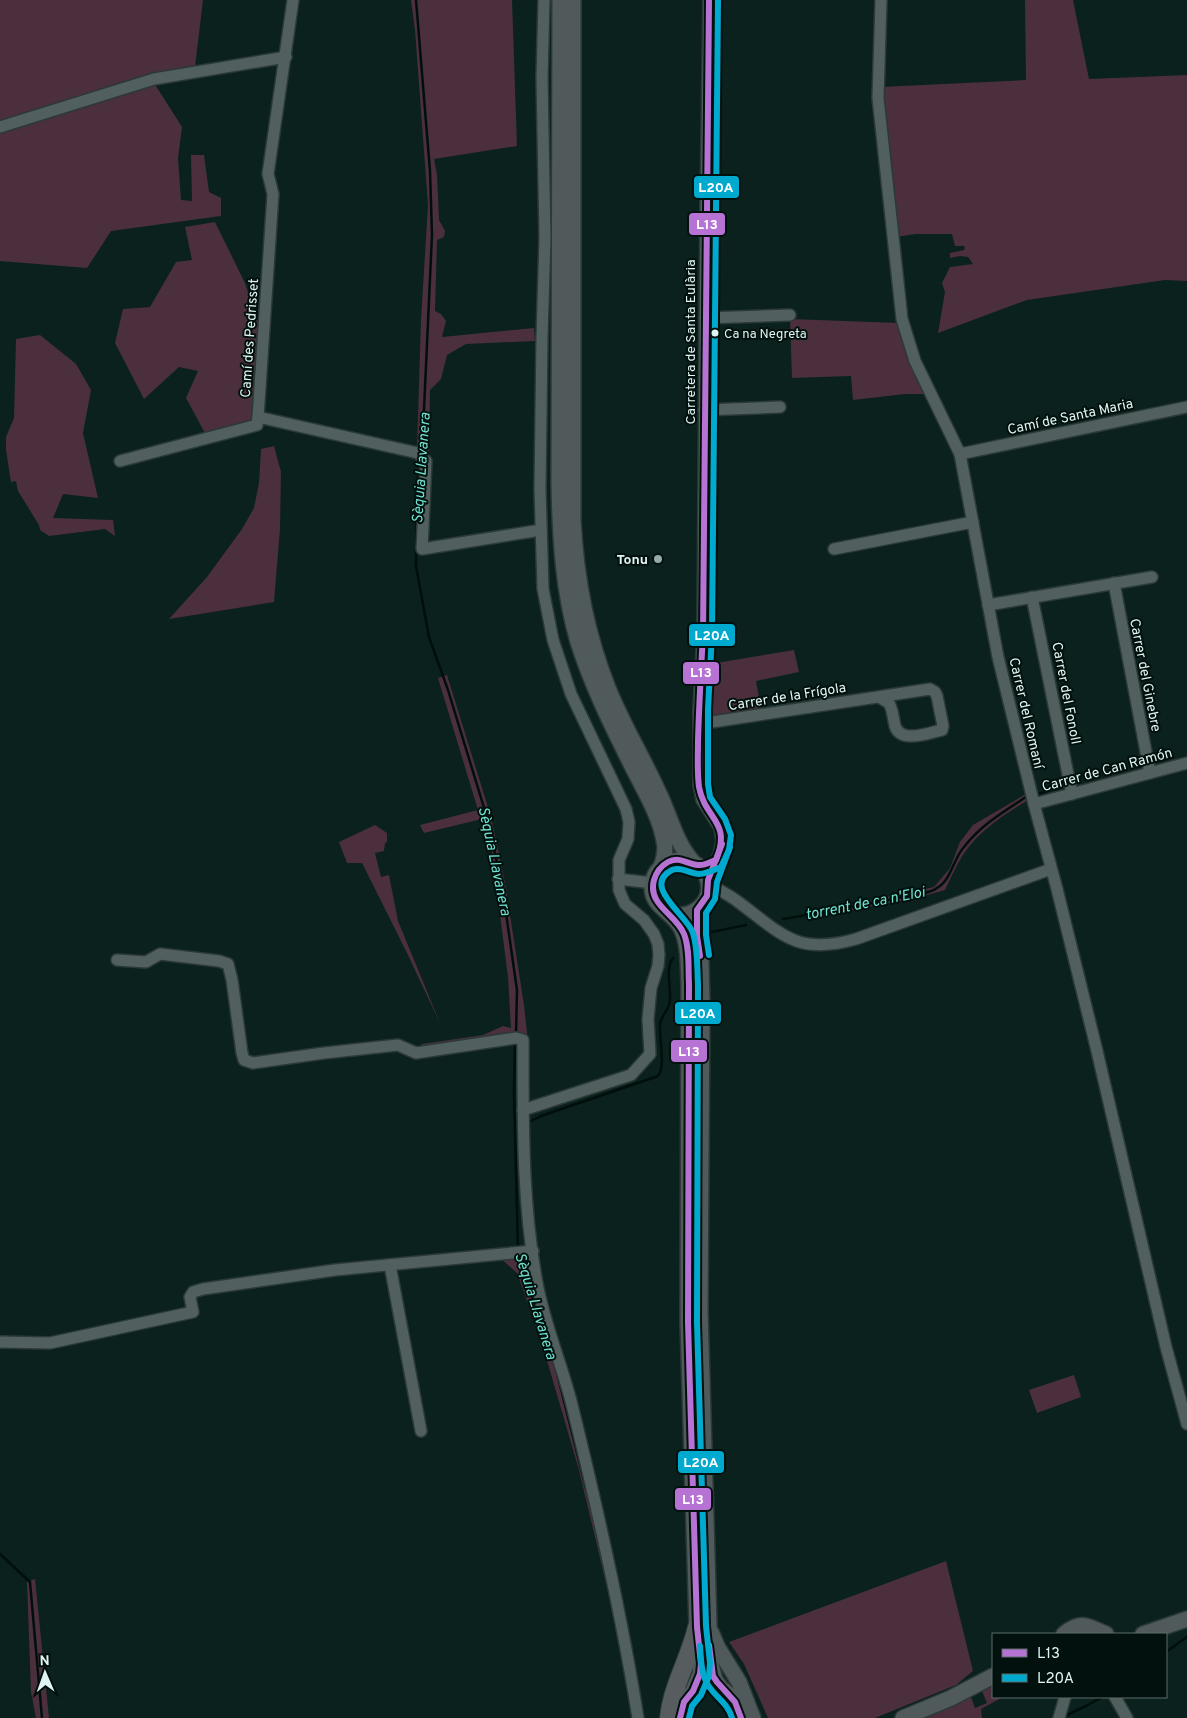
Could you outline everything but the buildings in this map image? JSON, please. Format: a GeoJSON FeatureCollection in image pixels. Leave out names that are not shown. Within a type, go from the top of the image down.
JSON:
{"type":"FeatureCollection","features":[{"type":"Feature","properties":{"kind":"highway"},"geometry":{"type":"LineString","coordinates":[[670,1718],[676,1686],[703,1626]]}},
{"type":"Feature","properties":{"kind":"main road"},"geometry":{"type":"LineString","coordinates":[[560,0],[559,484],[562,555],[571,611],[586,666],[608,720],[646,795],[662,833],[665,849],[661,867]]}},
{"type":"Feature","properties":{"kind":"main road"},"geometry":{"type":"LineString","coordinates":[[573,0],[572,520],[578,580],[590,635],[608,688],[665,806],[683,852],[703,870],[708,881],[708,892],[701,905],[697,930],[701,962],[702,1004],[700,1310],[703,1626],[700,1674],[693,1691],[684,1702],[680,1718]]}},
{"type":"Feature","properties":{"kind":"main road"},"geometry":{"type":"LineString","coordinates":[[695,864],[685,860],[672,860],[661,867],[656,873],[653,882],[653,892],[656,902],[670,914],[684,934],[689,984],[688,1322],[703,1626],[715,1680],[732,1698],[741,1718]]}},
{"type":"Feature","properties":{"kind":"main road"},"geometry":{"type":"LineString","coordinates":[[670,914],[685,915],[701,905]]}},
{"type":"Feature","properties":{"kind":"main road"},"geometry":{"type":"LineString","coordinates":[[1146,1633],[1187,1619]]}},
{"type":"Feature","properties":{"kind":"main road"},"geometry":{"type":"LineString","coordinates":[[703,1626],[714,1638],[739,1682],[753,1718]]}},
{"type":"Feature","properties":{"kind":"main road"},"geometry":{"type":"LineString","coordinates":[[1065,1633],[1078,1626],[1087,1626],[1102,1633]]}},
{"type":"Feature","properties":{"kind":"main road"},"geometry":{"type":"LineString","coordinates":[[903,1718],[950,1698],[992,1677]]}},
{"type":"Feature","properties":{"kind":"main road"},"geometry":{"type":"LineString","coordinates":[[693,1691],[706,1686],[721,1688]]}},
{"type":"Feature","properties":{"kind":"street","name":"Camí des Pedrisset"},"geometry":{"type":"LineString","coordinates":[[293,0],[268,174],[273,194],[258,417],[418,453],[426,461],[422,549],[541,530]]}},
{"type":"Feature","properties":{"kind":"street"},"geometry":{"type":"LineString","coordinates":[[523,1110],[631,1075],[650,1054],[648,1019],[652,988],[658,966],[658,944],[654,934],[644,920],[625,904],[621,897],[618,879],[619,860],[628,839],[629,822],[626,809],[575,702],[553,640],[542,589],[540,406],[545,238],[542,78],[544,0]]}},
{"type":"Feature","properties":{"kind":"street","name":"Carretera de Santa Eulària"},"geometry":{"type":"LineString","coordinates":[[708,881],[721,848],[722,835],[718,823],[705,806],[700,793],[699,724],[703,634],[710,0]]}},
{"type":"Feature","properties":{"kind":"street","name":"Carrer del Romaní"},"geometry":{"type":"LineString","coordinates":[[880,0],[878,98],[902,319],[916,361],[960,454],[998,657],[1078,976],[1166,1347],[1187,1424]]}},
{"type":"Feature","properties":{"kind":"street"},"geometry":{"type":"LineString","coordinates":[[0,128],[154,79],[286,57]]}},
{"type":"Feature","properties":{"kind":"street"},"geometry":{"type":"LineString","coordinates":[[705,318],[790,315]]}},
{"type":"Feature","properties":{"kind":"street"},"geometry":{"type":"LineString","coordinates":[[704,410],[780,407]]}},
{"type":"Feature","properties":{"kind":"street","name":"Camí de Santa Maria"},"geometry":{"type":"LineString","coordinates":[[960,454],[1187,407]]}},
{"type":"Feature","properties":{"kind":"street"},"geometry":{"type":"LineString","coordinates":[[120,461],[257,425],[258,417]]}},
{"type":"Feature","properties":{"kind":"street"},"geometry":{"type":"LineString","coordinates":[[834,549],[973,522]]}},
{"type":"Feature","properties":{"kind":"street"},"geometry":{"type":"LineString","coordinates":[[988,604],[1152,577]]}},
{"type":"Feature","properties":{"kind":"street","name":"Carrer del Ginebre"},"geometry":{"type":"LineString","coordinates":[[1114,583],[1150,773]]}},
{"type":"Feature","properties":{"kind":"street","name":"Carrer del Fonoll"},"geometry":{"type":"LineString","coordinates":[[1032,597],[1072,794]]}},
{"type":"Feature","properties":{"kind":"street","name":"Carrer de la Frígola"},"geometry":{"type":"LineString","coordinates":[[699,724],[930,689],[937,696],[943,726],[942,730],[906,737],[900,735],[889,703],[879,697]]}},
{"type":"Feature","properties":{"kind":"street","name":"Carrer de Can Ramón"},"geometry":{"type":"LineString","coordinates":[[1034,804],[1187,764]]}},
{"type":"Feature","properties":{"kind":"street"},"geometry":{"type":"LineString","coordinates":[[695,864],[716,860]]}},
{"type":"Feature","properties":{"kind":"street"},"geometry":{"type":"LineString","coordinates":[[708,881],[774,930],[785,936],[812,945],[827,945],[856,939],[1051,869]]}},
{"type":"Feature","properties":{"kind":"street"},"geometry":{"type":"LineString","coordinates":[[618,879],[653,882]]}},
{"type":"Feature","properties":{"kind":"street"},"geometry":{"type":"LineString","coordinates":[[701,905],[717,897],[730,896]]}},
{"type":"Feature","properties":{"kind":"street"},"geometry":{"type":"LineString","coordinates":[[117,960],[146,962],[160,954],[219,961],[228,964],[242,1053],[244,1060],[253,1064],[324,1053],[398,1045],[416,1053],[516,1038],[523,1040],[523,1110],[527,1206],[538,1289],[566,1382],[591,1480],[614,1580],[638,1718]]}},
{"type":"Feature","properties":{"kind":"street"},"geometry":{"type":"LineString","coordinates":[[0,1342],[50,1343],[193,1312],[190,1297],[193,1292],[203,1289],[335,1270],[533,1251]]}},
{"type":"Feature","properties":{"kind":"street"},"geometry":{"type":"LineString","coordinates":[[390,1266],[421,1431]]}},
{"type":"Feature","properties":{"kind":"street"},"geometry":{"type":"LineString","coordinates":[[1059,1718],[1065,1698]]}},
{"type":"Feature","properties":{"kind":"street"},"geometry":{"type":"LineString","coordinates":[[1116,1698],[1127,1718]]}},
{"type":"Feature","properties":{"kind":"shaded area"},"geometry":{"type":"Polygon","coordinates":[[[0,0],[203,0],[195,67],[0,123],[0,0]]]}},
{"type":"Feature","properties":{"kind":"shaded area"},"geometry":{"type":"Polygon","coordinates":[[[411,0],[512,0],[517,146],[434,159],[437,175],[439,220],[445,231],[444,237],[437,240],[435,311],[441,314],[446,321],[442,337],[534,328],[535,341],[466,344],[447,355],[441,379],[430,390],[429,458],[417,449],[421,320],[428,205],[415,30],[411,0]]]}},
{"type":"Feature","properties":{"kind":"shaded area"},"geometry":{"type":"Polygon","coordinates":[[[1025,0],[1073,0],[1089,79],[1187,75],[1187,281],[1165,280],[1027,300],[938,333],[945,292],[942,283],[950,267],[973,264],[968,257],[950,258],[950,253],[964,250],[965,248],[964,246],[955,246],[952,234],[916,234],[895,237],[880,87],[1026,80],[1025,0]]]}},
{"type":"Feature","properties":{"kind":"shaded area"},"geometry":{"type":"Polygon","coordinates":[[[154,83],[182,127],[178,158],[181,200],[192,201],[191,155],[204,155],[209,192],[221,198],[221,216],[111,231],[87,268],[0,261],[0,130],[154,83]]]}},
{"type":"Feature","properties":{"kind":"shaded area"},"geometry":{"type":"Polygon","coordinates":[[[215,222],[245,283],[260,329],[254,422],[206,435],[186,398],[198,371],[179,367],[144,399],[115,343],[123,309],[150,307],[176,262],[192,260],[185,227],[215,222]]]}},
{"type":"Feature","properties":{"kind":"shaded area"},"geometry":{"type":"Polygon","coordinates":[[[790,319],[899,323],[927,394],[905,394],[853,400],[851,376],[792,378],[790,319]]]}},
{"type":"Feature","properties":{"kind":"shaded area"},"geometry":{"type":"Polygon","coordinates":[[[40,335],[76,364],[91,390],[83,433],[98,498],[63,494],[53,518],[113,520],[115,536],[105,529],[49,536],[40,530],[39,525],[18,491],[16,481],[11,482],[6,437],[14,418],[16,339],[40,335]]]}},
{"type":"Feature","properties":{"kind":"shaded area"},"geometry":{"type":"Polygon","coordinates":[[[274,446],[281,472],[280,529],[274,602],[169,619],[207,577],[242,529],[254,508],[259,483],[261,449],[274,446]]]}},
{"type":"Feature","properties":{"kind":"shaded area"},"geometry":{"type":"Polygon","coordinates":[[[794,650],[799,672],[756,681],[761,708],[710,716],[710,664],[794,650]]]}},
{"type":"Feature","properties":{"kind":"shaded area"},"geometry":{"type":"Polygon","coordinates":[[[447,675],[491,817],[505,883],[528,1042],[520,1032],[422,1049],[422,1044],[483,1035],[503,1026],[511,1028],[508,977],[492,853],[482,819],[424,833],[420,825],[478,810],[438,678],[447,675]]]}},
{"type":"Feature","properties":{"kind":"shaded area"},"geometry":{"type":"Polygon","coordinates":[[[1026,794],[1028,800],[994,823],[971,844],[959,861],[945,890],[917,898],[851,910],[850,905],[934,887],[950,868],[960,842],[973,825],[1026,794]]]}},
{"type":"Feature","properties":{"kind":"shaded area"},"geometry":{"type":"Polygon","coordinates":[[[375,825],[387,833],[384,851],[375,853],[381,877],[389,875],[398,921],[440,1023],[362,863],[347,863],[339,842],[375,825]]]}},
{"type":"Feature","properties":{"kind":"shaded area"},"geometry":{"type":"Polygon","coordinates":[[[531,1254],[611,1581],[626,1678],[611,1604],[579,1470],[541,1340],[517,1273],[499,1257],[531,1254]]]}},
{"type":"Feature","properties":{"kind":"shaded area"},"geometry":{"type":"Polygon","coordinates":[[[1074,1375],[1081,1397],[1037,1413],[1029,1390],[1074,1375]]]}},
{"type":"Feature","properties":{"kind":"shaded area"},"geometry":{"type":"Polygon","coordinates":[[[946,1561],[973,1671],[956,1685],[875,1718],[768,1718],[744,1664],[729,1642],[946,1561]]]}},
{"type":"Feature","properties":{"kind":"shaded area"},"geometry":{"type":"Polygon","coordinates":[[[35,1579],[49,1718],[36,1718],[31,1692],[27,1582],[35,1579]]]}},
{"type":"Feature","properties":{"kind":"shaded area"},"geometry":{"type":"Polygon","coordinates":[[[992,1686],[992,1698],[1001,1698],[981,1709],[982,1718],[923,1718],[971,1697],[975,1708],[987,1703],[982,1691],[992,1686]]]}},
{"type":"Feature","properties":{"kind":"waterway","name":"Sèquia Llavanera"},"geometry":{"type":"LineString","coordinates":[[416,0],[430,171],[432,235],[422,453]]}},
{"type":"Feature","properties":{"kind":"waterway","name":"Sèquia Llavanera"},"geometry":{"type":"LineString","coordinates":[[421,461],[417,483],[416,566],[429,637],[448,690],[489,824],[503,892],[517,990],[516,1034]]}},
{"type":"Feature","properties":{"kind":"waterway","name":"torrent de ca n'Eloi"},"geometry":{"type":"LineString","coordinates":[[1034,795],[1045,792]]}},
{"type":"Feature","properties":{"kind":"waterway","name":"torrent de ca n'Eloi"},"geometry":{"type":"LineString","coordinates":[[783,919],[934,890],[946,879],[960,852],[971,839],[993,819],[1026,797]]}},
{"type":"Feature","properties":{"kind":"waterway","name":"torrent de ca n'Eloi"},"geometry":{"type":"LineString","coordinates":[[712,932],[746,925]]}},
{"type":"Feature","properties":{"kind":"waterway","name":"torrent de ca n'Eloi"},"geometry":{"type":"LineString","coordinates":[[531,1121],[658,1076],[662,1066],[660,1025],[670,1004],[669,967],[673,958]]}},
{"type":"Feature","properties":{"kind":"waterway","name":"Sèquia Llavanera"},"geometry":{"type":"LineString","coordinates":[[515,1042],[514,1093],[518,1249]]}},
{"type":"Feature","properties":{"kind":"waterway","name":"Sèquia Llavanera"},"geometry":{"type":"LineString","coordinates":[[519,1257],[543,1330]]}},
{"type":"Feature","properties":{"kind":"waterway","name":"Sèquia Llavanera"},"geometry":{"type":"LineString","coordinates":[[557,1373],[586,1489]]}},
{"type":"Feature","properties":{"kind":"waterway"},"geometry":{"type":"LineString","coordinates":[[0,1554],[30,1582],[42,1718]]}},
{"type":"Feature","properties":{"kind":"waterway"},"geometry":{"type":"LineString","coordinates":[[1167,1651],[1187,1637]]}},
{"type":"Feature","properties":{"kind":"waterway"},"geometry":{"type":"LineString","coordinates":[[1067,1715],[1100,1698]]}},
{"type":"Feature","properties":{"kind":"transit line","name":"L13"},"geometry":{"type":"LineString","coordinates":[[680,1718],[684,1702],[693,1691],[700,1674],[701,1664],[697,1627],[688,1322],[689,984],[687,946],[684,934],[658,903],[653,889],[657,872],[672,860],[700,865],[716,860],[721,837],[716,821],[702,798],[698,770],[703,634],[709,0]]}},
{"type":"Feature","properties":{"kind":"transit line","name":"L20A"},"geometry":{"type":"LineString","coordinates":[[689,1718],[692,1706],[701,1695],[709,1676],[710,1663],[706,1626],[697,1322],[697,952],[693,933],[663,892],[661,884],[664,877],[675,869],[699,874],[721,867],[729,850],[731,835],[725,819],[710,797],[708,784],[708,709],[712,634],[718,0]]}},
{"type":"Feature","properties":{"kind":"transit line","name":"L13"},"geometry":{"type":"LineString","coordinates":[[700,956],[697,936],[697,910],[707,896],[708,880],[722,844]]}},
{"type":"Feature","properties":{"kind":"transit line","name":"L20A"},"geometry":{"type":"LineString","coordinates":[[709,955],[706,935],[706,913],[715,899],[717,882],[730,847]]}},
{"type":"Feature","properties":{"kind":"transit line","name":"L13"},"geometry":{"type":"LineString","coordinates":[[709,1645],[713,1676],[735,1702],[741,1718]]}},
{"type":"Feature","properties":{"kind":"transit line","name":"L20A"},"geometry":{"type":"LineString","coordinates":[[700,1646],[706,1681],[711,1690],[728,1708],[732,1718]]}},
{"type":"Feature","properties":{"kind":"place","name":"Ca na Negreta"},"geometry":{"type":"Point","coordinates":[715,333]}},
{"type":"Feature","properties":{"kind":"place","name":"Tonu"},"geometry":{"type":"Point","coordinates":[658,559]}}]}
